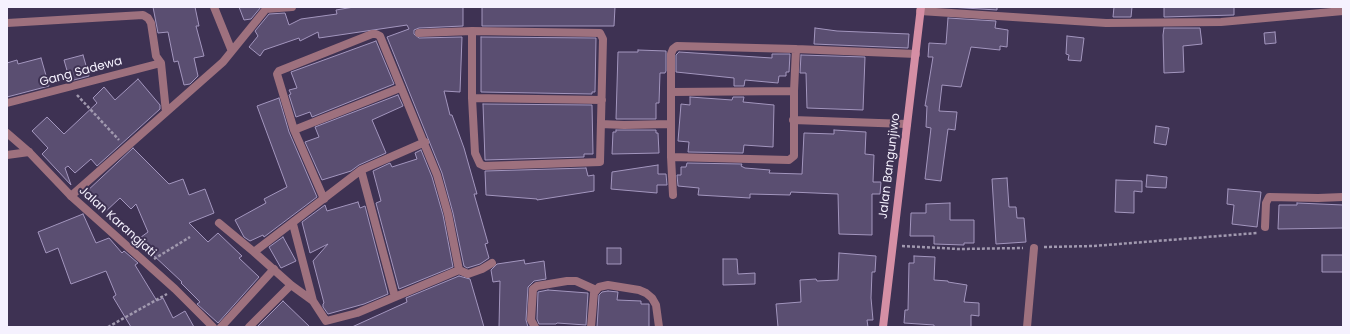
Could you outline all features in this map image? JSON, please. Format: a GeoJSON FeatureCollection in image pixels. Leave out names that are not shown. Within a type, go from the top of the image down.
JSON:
{"type":"FeatureCollection","features":[{"type":"Feature","properties":{"kind":"main road","name":"Jalan Bangunjiwo"},"geometry":{"type":"LineString","coordinates":[[883,327],[921,9]]}},
{"type":"Feature","properties":{"kind":"street"},"geometry":{"type":"LineString","coordinates":[[214,7],[231,49]]}},
{"type":"Feature","properties":{"kind":"street"},"geometry":{"type":"LineString","coordinates":[[71,196],[223,62],[231,49],[266,8],[292,7]]}},
{"type":"Feature","properties":{"kind":"street"},"geometry":{"type":"LineString","coordinates":[[921,9],[1129,22],[1221,22],[1343,11]]}},
{"type":"Feature","properties":{"kind":"street"},"geometry":{"type":"LineString","coordinates":[[7,23],[143,15],[151,23],[156,56],[161,63],[166,112]]}},
{"type":"Feature","properties":{"kind":"street"},"geometry":{"type":"LineString","coordinates":[[419,33],[472,31],[597,32],[603,39],[600,162],[484,166],[478,161],[475,153],[472,98],[472,31]]}},
{"type":"Feature","properties":{"kind":"street"},"geometry":{"type":"LineString","coordinates":[[324,199],[294,130],[277,74],[279,71],[372,34],[380,36],[400,88],[425,142],[437,175],[448,214],[459,270]]}},
{"type":"Feature","properties":{"kind":"street"},"geometry":{"type":"LineString","coordinates":[[673,195],[671,157],[671,54],[673,49],[677,46],[916,54]]}},
{"type":"Feature","properties":{"kind":"street"},"geometry":{"type":"LineString","coordinates":[[671,157],[788,160],[794,156],[793,120],[796,49]]}},
{"type":"Feature","properties":{"kind":"street","name":"Gang Sadewa"},"geometry":{"type":"LineString","coordinates":[[7,104],[161,63]]}},
{"type":"Feature","properties":{"kind":"street"},"geometry":{"type":"LineString","coordinates":[[294,130],[400,88]]}},
{"type":"Feature","properties":{"kind":"street"},"geometry":{"type":"LineString","coordinates":[[671,92],[794,91]]}},
{"type":"Feature","properties":{"kind":"street"},"geometry":{"type":"LineString","coordinates":[[472,98],[602,100]]}},
{"type":"Feature","properties":{"kind":"street"},"geometry":{"type":"LineString","coordinates":[[793,120],[907,124]]}},
{"type":"Feature","properties":{"kind":"street"},"geometry":{"type":"LineString","coordinates":[[601,124],[671,124]]}},
{"type":"Feature","properties":{"kind":"street","name":"Jalan Karangjati"},"geometry":{"type":"LineString","coordinates":[[7,133],[29,152],[71,196],[175,290],[213,327]]}},
{"type":"Feature","properties":{"kind":"street"},"geometry":{"type":"LineString","coordinates":[[254,252],[293,224],[361,170],[425,142]]}},
{"type":"Feature","properties":{"kind":"street"},"geometry":{"type":"LineString","coordinates":[[7,155],[29,152]]}},
{"type":"Feature","properties":{"kind":"street"},"geometry":{"type":"LineString","coordinates":[[361,170],[395,297]]}},
{"type":"Feature","properties":{"kind":"street"},"geometry":{"type":"LineString","coordinates":[[1265,227],[1266,203],[1269,197],[1343,197]]}},
{"type":"Feature","properties":{"kind":"street"},"geometry":{"type":"LineString","coordinates":[[218,223],[254,252],[291,285],[313,301]]}},
{"type":"Feature","properties":{"kind":"street"},"geometry":{"type":"LineString","coordinates":[[293,224],[313,301],[324,319],[330,322],[357,313],[459,270],[468,274],[482,269],[492,263]]}},
{"type":"Feature","properties":{"kind":"street"},"geometry":{"type":"LineString","coordinates":[[1027,327],[1034,248]]}},
{"type":"Feature","properties":{"kind":"street"},"geometry":{"type":"LineString","coordinates":[[221,327],[274,269]]}},
{"type":"Feature","properties":{"kind":"street"},"geometry":{"type":"LineString","coordinates":[[535,327],[531,320],[533,290],[537,286],[576,281],[596,290]]}},
{"type":"Feature","properties":{"kind":"street"},"geometry":{"type":"LineString","coordinates":[[249,327],[291,285]]}},
{"type":"Feature","properties":{"kind":"street"},"geometry":{"type":"LineString","coordinates":[[591,327],[592,299],[596,290],[608,285],[646,292],[656,305],[659,327]]}},
{"type":"Feature","properties":{"kind":"path"},"geometry":{"type":"LineString","coordinates":[[69,87],[126,148]]}},
{"type":"Feature","properties":{"kind":"path"},"geometry":{"type":"LineString","coordinates":[[893,245],[959,249],[1094,246],[1259,233],[1265,227]]}},
{"type":"Feature","properties":{"kind":"path"},"geometry":{"type":"LineString","coordinates":[[146,264],[190,237]]}},
{"type":"Feature","properties":{"kind":"path"},"geometry":{"type":"LineString","coordinates":[[108,327],[175,290]]}},
{"type":"Feature","properties":{"kind":"building"},"geometry":{"type":"Polygon","coordinates":[[[153,7],[195,7],[199,26],[196,26],[204,56],[194,58],[198,76],[190,84],[184,85],[178,61],[174,62],[168,32],[158,33],[153,7]]]}},
{"type":"Feature","properties":{"kind":"building"},"geometry":{"type":"Polygon","coordinates":[[[239,7],[261,7],[251,19],[244,20],[239,7]]]}},
{"type":"Feature","properties":{"kind":"building"},"geometry":{"type":"Polygon","coordinates":[[[354,7],[463,7],[463,26],[419,28],[414,30],[414,34],[419,38],[462,37],[460,92],[444,91],[450,115],[452,115],[464,148],[477,194],[474,194],[488,243],[485,244],[489,258],[480,264],[467,268],[464,266],[453,213],[442,173],[387,37],[409,29],[407,25],[319,38],[318,32],[300,41],[299,38],[264,50],[260,56],[249,47],[258,36],[255,31],[269,14],[285,13],[289,25],[301,19],[337,14],[336,10],[354,7]]]}},
{"type":"Feature","properties":{"kind":"building"},"geometry":{"type":"Polygon","coordinates":[[[482,7],[615,7],[614,26],[482,26],[482,7]]]}},
{"type":"Feature","properties":{"kind":"building"},"geometry":{"type":"Polygon","coordinates":[[[949,7],[997,7],[997,10],[949,7]]]}},
{"type":"Feature","properties":{"kind":"building"},"geometry":{"type":"Polygon","coordinates":[[[1114,7],[1132,7],[1131,17],[1113,17],[1114,7]]]}},
{"type":"Feature","properties":{"kind":"building"},"geometry":{"type":"Polygon","coordinates":[[[1164,7],[1234,7],[1234,15],[1164,17],[1164,7]]]}},
{"type":"Feature","properties":{"kind":"building"},"geometry":{"type":"Polygon","coordinates":[[[948,18],[996,21],[995,28],[1008,30],[1007,47],[1000,46],[1000,50],[971,47],[961,87],[942,85],[939,111],[957,112],[955,130],[948,129],[941,181],[925,179],[931,128],[926,127],[927,106],[925,106],[933,57],[928,57],[929,43],[946,44],[948,18]]]}},
{"type":"Feature","properties":{"kind":"building"},"geometry":{"type":"Polygon","coordinates":[[[815,28],[837,31],[909,34],[908,48],[814,44],[815,28]]]}},
{"type":"Feature","properties":{"kind":"building"},"geometry":{"type":"Polygon","coordinates":[[[1164,28],[1200,28],[1202,44],[1183,46],[1184,72],[1164,73],[1164,28]]]}},
{"type":"Feature","properties":{"kind":"building"},"geometry":{"type":"Polygon","coordinates":[[[1275,32],[1276,43],[1265,44],[1264,33],[1275,32]]]}},
{"type":"Feature","properties":{"kind":"building"},"geometry":{"type":"Polygon","coordinates":[[[1067,36],[1084,38],[1081,61],[1068,60],[1069,55],[1066,54],[1067,36]]]}},
{"type":"Feature","properties":{"kind":"building"},"geometry":{"type":"Polygon","coordinates":[[[481,37],[596,38],[595,92],[592,92],[592,94],[481,92],[481,37]]]}},
{"type":"Feature","properties":{"kind":"building"},"geometry":{"type":"Polygon","coordinates":[[[376,41],[394,84],[312,117],[310,112],[296,117],[289,95],[291,94],[289,90],[297,88],[291,72],[376,41]]]}},
{"type":"Feature","properties":{"kind":"building"},"geometry":{"type":"Polygon","coordinates":[[[638,50],[666,51],[666,71],[665,73],[660,73],[659,103],[656,103],[656,119],[616,119],[618,52],[638,52],[638,50]]]}},
{"type":"Feature","properties":{"kind":"building"},"geometry":{"type":"Polygon","coordinates":[[[679,52],[772,58],[772,54],[790,54],[789,72],[786,72],[786,76],[779,76],[778,83],[745,80],[744,86],[734,86],[734,78],[676,72],[676,55],[679,52]]]}},
{"type":"Feature","properties":{"kind":"building"},"geometry":{"type":"Polygon","coordinates":[[[83,55],[89,76],[70,81],[64,60],[83,55]]]}},
{"type":"Feature","properties":{"kind":"building"},"geometry":{"type":"Polygon","coordinates":[[[801,55],[865,57],[863,110],[807,108],[806,73],[800,73],[801,55]]]}},
{"type":"Feature","properties":{"kind":"building"},"geometry":{"type":"Polygon","coordinates":[[[41,58],[49,86],[7,97],[7,63],[17,60],[18,64],[41,58]]]}},
{"type":"Feature","properties":{"kind":"building"},"geometry":{"type":"Polygon","coordinates":[[[138,79],[160,105],[160,109],[97,166],[91,159],[75,173],[68,166],[65,168],[71,185],[42,154],[48,148],[32,131],[47,117],[64,134],[97,103],[93,98],[104,87],[115,100],[138,79]]]}},
{"type":"Feature","properties":{"kind":"building"},"geometry":{"type":"Polygon","coordinates":[[[398,95],[403,106],[372,120],[386,153],[359,165],[351,171],[322,180],[305,142],[319,137],[315,127],[398,95]]]}},
{"type":"Feature","properties":{"kind":"building"},"geometry":{"type":"Polygon","coordinates":[[[690,97],[732,100],[733,97],[744,97],[743,102],[774,105],[773,147],[744,145],[743,153],[688,152],[689,142],[678,141],[681,104],[690,105],[690,97]]]}},
{"type":"Feature","properties":{"kind":"building"},"geometry":{"type":"Polygon","coordinates":[[[279,98],[289,132],[317,197],[264,237],[263,235],[250,241],[244,237],[235,220],[266,203],[264,199],[287,187],[257,106],[279,98]]]}},
{"type":"Feature","properties":{"kind":"building"},"geometry":{"type":"Polygon","coordinates":[[[483,104],[592,105],[593,154],[584,154],[584,157],[485,160],[483,104]]]}},
{"type":"Feature","properties":{"kind":"building"},"geometry":{"type":"Polygon","coordinates":[[[1156,126],[1169,128],[1166,145],[1154,143],[1156,126]]]}},
{"type":"Feature","properties":{"kind":"building"},"geometry":{"type":"Polygon","coordinates":[[[616,130],[656,130],[656,133],[658,133],[659,153],[612,154],[613,132],[616,132],[616,130]]]}},
{"type":"Feature","properties":{"kind":"building"},"geometry":{"type":"Polygon","coordinates":[[[834,130],[866,132],[865,154],[874,155],[873,182],[881,182],[880,194],[872,194],[872,235],[839,234],[838,194],[791,192],[790,195],[750,194],[750,198],[698,195],[699,188],[678,186],[677,175],[681,175],[681,167],[686,167],[687,163],[742,164],[741,166],[745,168],[770,170],[769,173],[802,174],[804,133],[834,134],[834,130]]]}},
{"type":"Feature","properties":{"kind":"building"},"geometry":{"type":"Polygon","coordinates":[[[133,148],[169,184],[183,179],[189,195],[205,189],[214,213],[189,223],[208,242],[218,233],[242,256],[239,258],[259,277],[218,323],[197,304],[200,302],[181,283],[182,282],[137,240],[148,232],[136,204],[131,209],[120,198],[104,213],[85,193],[133,148]]]}},
{"type":"Feature","properties":{"kind":"building"},"geometry":{"type":"Polygon","coordinates":[[[421,150],[432,177],[443,215],[453,267],[399,289],[376,203],[381,201],[373,171],[390,163],[392,167],[417,159],[415,153],[421,150]]]}},
{"type":"Feature","properties":{"kind":"building"},"geometry":{"type":"Polygon","coordinates":[[[658,165],[658,174],[666,174],[667,185],[657,185],[657,193],[611,189],[612,172],[658,165]]]}},
{"type":"Feature","properties":{"kind":"building"},"geometry":{"type":"Polygon","coordinates":[[[586,168],[588,176],[594,175],[594,191],[537,200],[486,195],[485,171],[586,168]]]}},
{"type":"Feature","properties":{"kind":"building"},"geometry":{"type":"Polygon","coordinates":[[[1147,175],[1167,177],[1166,188],[1146,187],[1147,175]]]}},
{"type":"Feature","properties":{"kind":"building"},"geometry":{"type":"Polygon","coordinates":[[[1007,178],[1009,207],[1016,207],[1017,218],[1024,218],[1026,242],[996,244],[992,179],[1007,178]]]}},
{"type":"Feature","properties":{"kind":"building"},"geometry":{"type":"Polygon","coordinates":[[[1116,180],[1142,181],[1142,192],[1134,191],[1134,213],[1115,212],[1116,180]]]}},
{"type":"Feature","properties":{"kind":"building"},"geometry":{"type":"Polygon","coordinates":[[[1228,189],[1261,192],[1257,227],[1232,224],[1234,205],[1227,204],[1228,189]]]}},
{"type":"Feature","properties":{"kind":"building"},"geometry":{"type":"Polygon","coordinates":[[[358,202],[360,208],[365,206],[388,294],[364,304],[328,314],[323,307],[324,303],[313,261],[328,244],[310,253],[302,222],[325,205],[327,211],[358,202]]]}},
{"type":"Feature","properties":{"kind":"building"},"geometry":{"type":"Polygon","coordinates":[[[950,203],[950,220],[974,220],[974,243],[964,243],[964,245],[934,244],[934,236],[910,236],[911,213],[926,213],[926,204],[950,203]]]}},
{"type":"Feature","properties":{"kind":"building"},"geometry":{"type":"Polygon","coordinates":[[[1297,203],[1343,205],[1343,228],[1278,229],[1279,205],[1297,205],[1297,203]]]}},
{"type":"Feature","properties":{"kind":"building"},"geometry":{"type":"Polygon","coordinates":[[[83,214],[96,243],[109,238],[122,253],[124,251],[138,263],[135,265],[157,301],[163,298],[173,318],[185,311],[194,327],[131,327],[113,297],[116,295],[106,271],[71,284],[58,248],[46,253],[38,232],[83,214]]]}},
{"type":"Feature","properties":{"kind":"building"},"geometry":{"type":"Polygon","coordinates":[[[283,237],[296,261],[281,268],[269,247],[283,237]]]}},
{"type":"Feature","properties":{"kind":"building"},"geometry":{"type":"Polygon","coordinates":[[[607,248],[621,248],[621,264],[607,264],[607,248]]]}},
{"type":"Feature","properties":{"kind":"building"},"geometry":{"type":"Polygon","coordinates":[[[839,253],[876,256],[875,272],[872,272],[871,298],[873,320],[867,320],[868,327],[778,327],[776,304],[801,302],[800,280],[838,280],[839,253]]]}},
{"type":"Feature","properties":{"kind":"building"},"geometry":{"type":"Polygon","coordinates":[[[1322,255],[1343,255],[1343,272],[1322,272],[1322,255]]]}},
{"type":"Feature","properties":{"kind":"building"},"geometry":{"type":"Polygon","coordinates":[[[914,256],[935,257],[934,280],[967,285],[964,302],[979,303],[979,316],[971,315],[971,327],[934,327],[934,325],[904,323],[905,310],[908,310],[909,263],[914,263],[914,256]]]}},
{"type":"Feature","properties":{"kind":"building"},"geometry":{"type":"Polygon","coordinates":[[[723,259],[737,259],[738,274],[755,273],[755,284],[723,285],[723,259]]]}},
{"type":"Feature","properties":{"kind":"building"},"geometry":{"type":"Polygon","coordinates":[[[524,260],[525,264],[544,261],[546,279],[534,281],[528,287],[526,320],[528,327],[499,327],[500,281],[493,282],[491,270],[497,264],[524,260]]]}},
{"type":"Feature","properties":{"kind":"building"},"geometry":{"type":"Polygon","coordinates":[[[459,276],[470,279],[484,327],[352,327],[407,302],[406,298],[459,276]]]}},
{"type":"Feature","properties":{"kind":"building"},"geometry":{"type":"Polygon","coordinates":[[[548,290],[588,293],[586,325],[557,323],[539,324],[537,319],[538,292],[548,290]]]}},
{"type":"Feature","properties":{"kind":"building"},"geometry":{"type":"Polygon","coordinates":[[[602,292],[618,292],[617,300],[641,301],[641,304],[649,304],[649,327],[597,327],[599,295],[602,292]]]}},
{"type":"Feature","properties":{"kind":"building"},"geometry":{"type":"Polygon","coordinates":[[[283,301],[310,327],[257,327],[283,301]]]}}]}
